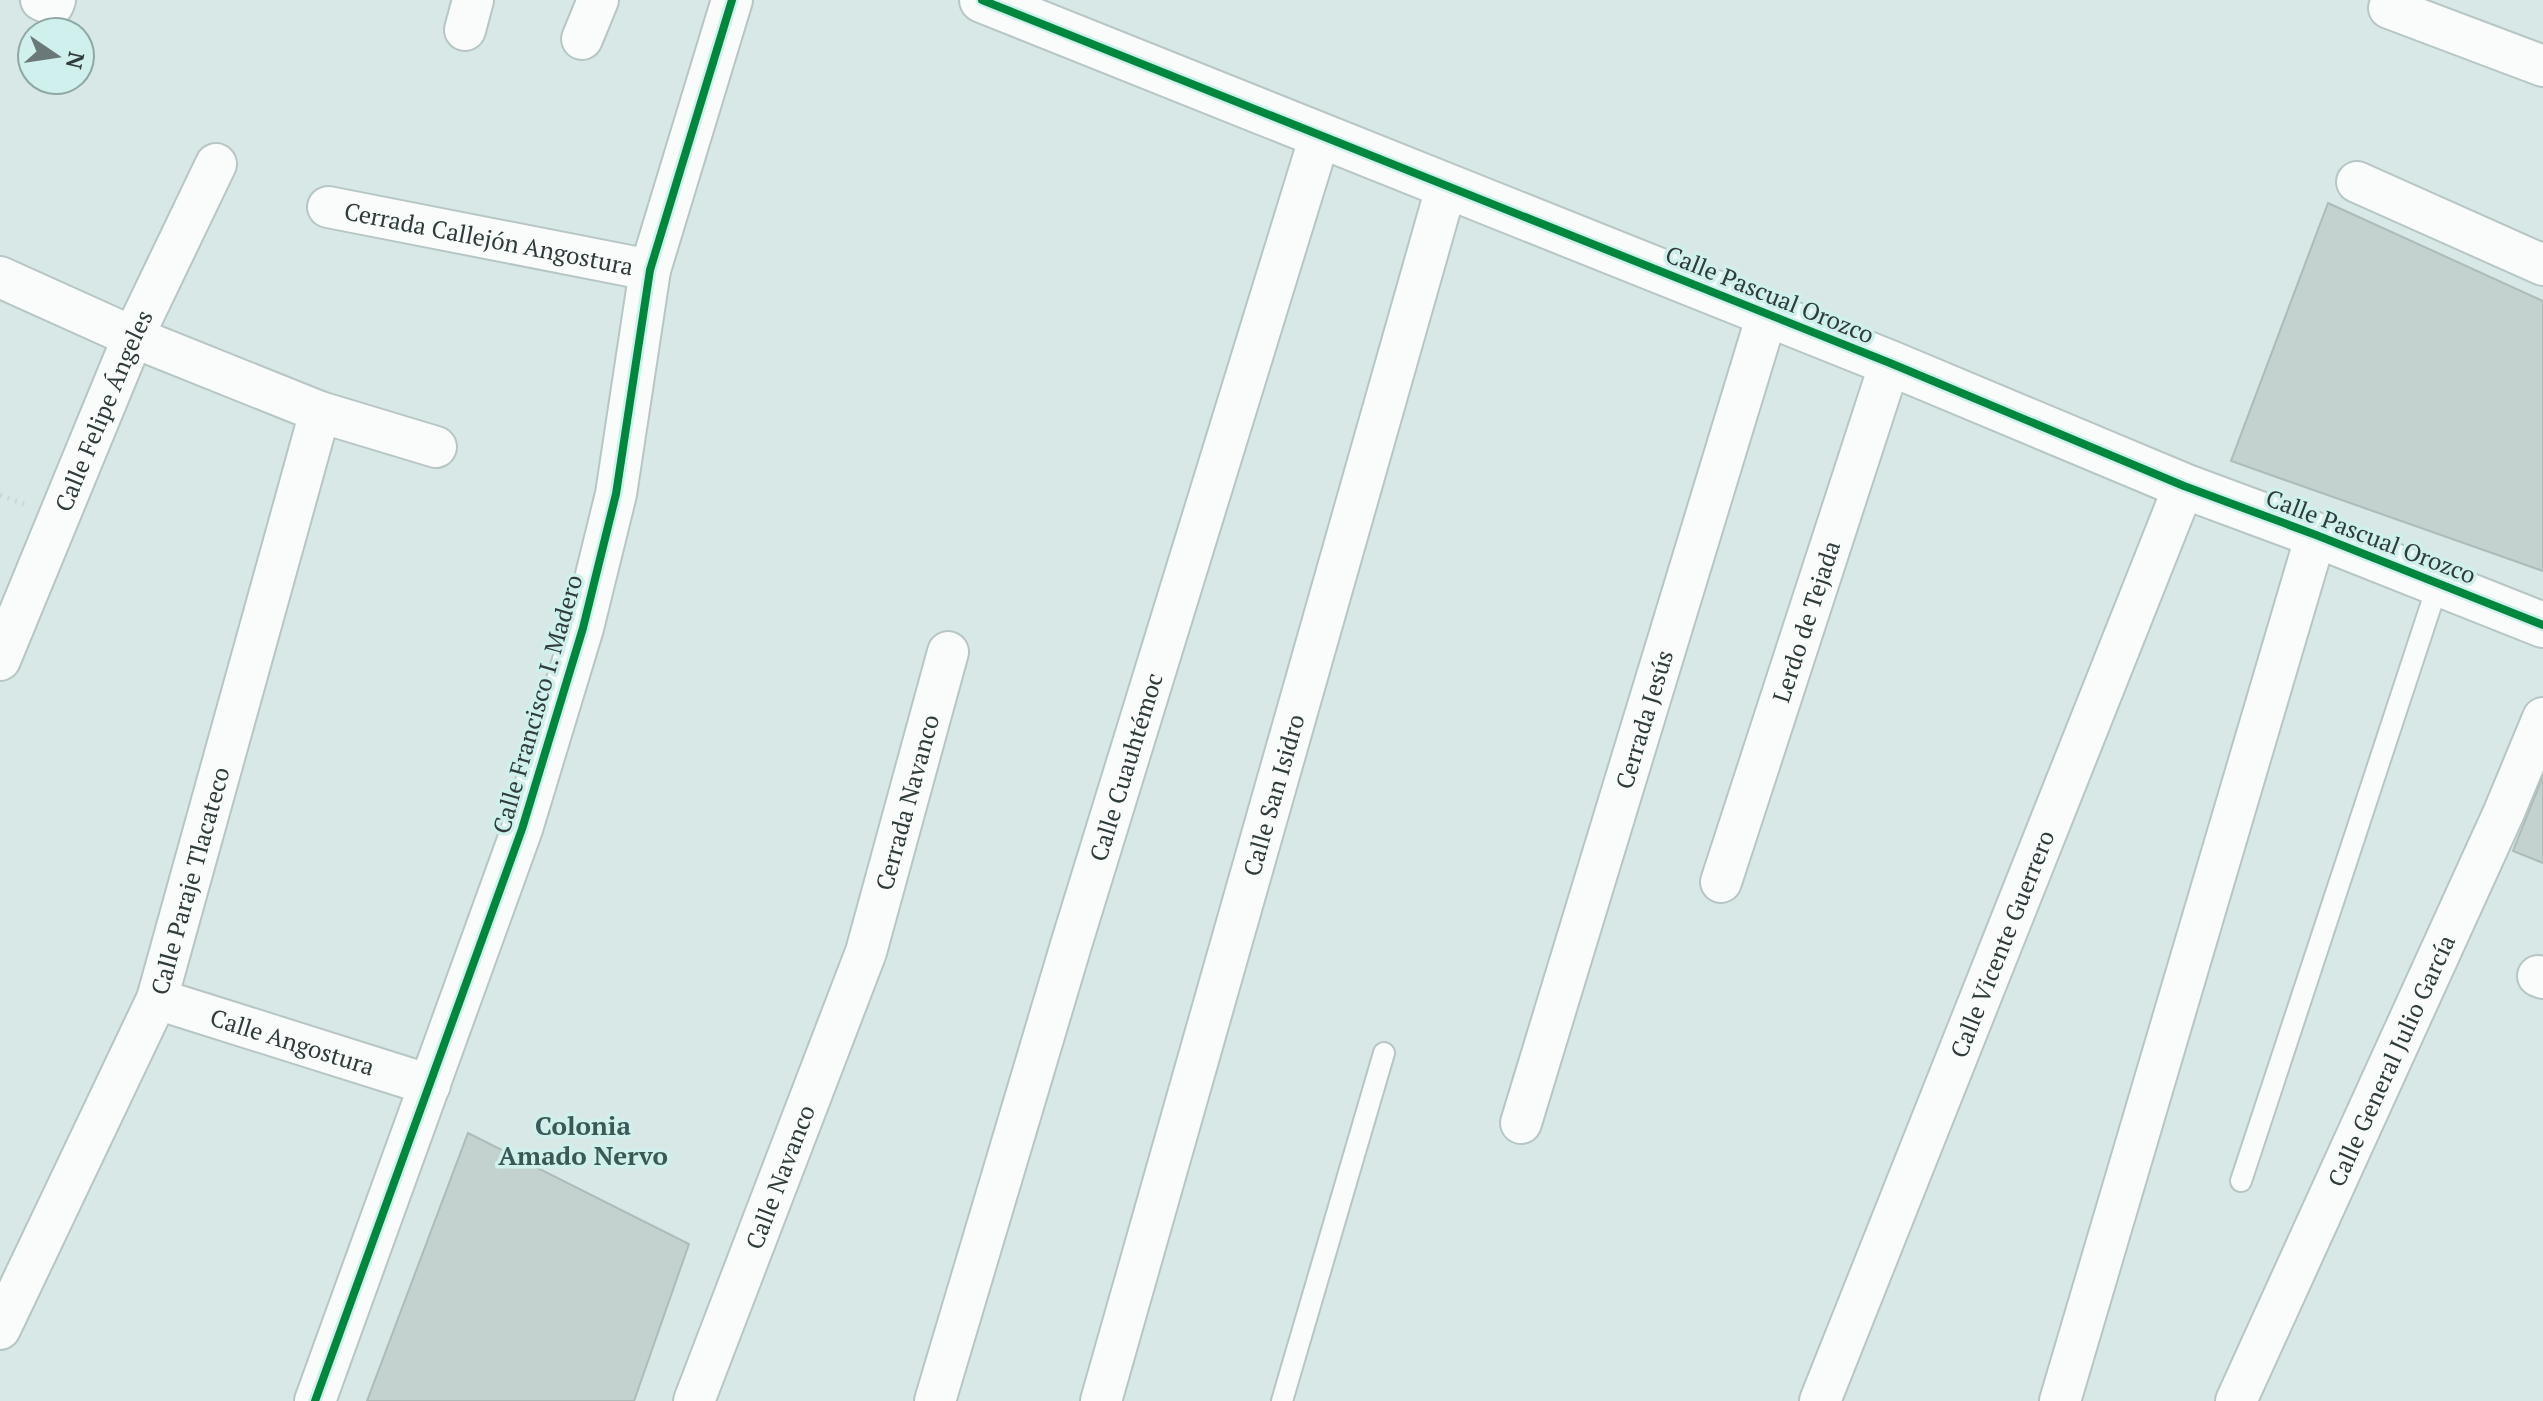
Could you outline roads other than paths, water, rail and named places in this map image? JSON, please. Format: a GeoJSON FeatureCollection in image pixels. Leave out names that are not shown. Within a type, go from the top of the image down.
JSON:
{"type":"FeatureCollection","features":[{"type":"Feature","properties":{"kind":"street"},"geometry":{"type":"LineString","coordinates":[[41,0],[53,5],[55,0]]}},
{"type":"Feature","properties":{"kind":"street"},"geometry":{"type":"LineString","coordinates":[[582,39],[598,0]]}},
{"type":"Feature","properties":{"kind":"street","name":"Calle Francisco I. Madero"},"geometry":{"type":"LineString","coordinates":[[315,1401],[522,829],[583,628],[616,494],[650,270],[732,0]]}},
{"type":"Feature","properties":{"kind":"street","name":"Calle Pascual Orozco"},"geometry":{"type":"LineString","coordinates":[[982,0],[1890,363],[2184,486],[2543,625]]}},
{"type":"Feature","properties":{"kind":"street"},"geometry":{"type":"LineString","coordinates":[[2389,8],[2543,66]]}},
{"type":"Feature","properties":{"kind":"street","name":"Calle Cuauhtémoc"},"geometry":{"type":"LineString","coordinates":[[935,1401],[1320,136]]}},
{"type":"Feature","properties":{"kind":"street","name":"Calle Felipe Ángeles"},"geometry":{"type":"LineString","coordinates":[[0,660],[133,337],[216,164]]}},
{"type":"Feature","properties":{"kind":"street"},"geometry":{"type":"LineString","coordinates":[[2357,182],[2543,265]]}},
{"type":"Feature","properties":{"kind":"street","name":"Calle San Isidro"},"geometry":{"type":"LineString","coordinates":[[1101,1401],[1446,188]]}},
{"type":"Feature","properties":{"kind":"street","name":"Cerrada Callejón Angostura"},"geometry":{"type":"LineString","coordinates":[[328,207],[650,270]]}},
{"type":"Feature","properties":{"kind":"street"},"geometry":{"type":"LineString","coordinates":[[0,277],[133,337],[320,412],[436,447]]}},
{"type":"Feature","properties":{"kind":"street","name":"Cerrada Jesús"},"geometry":{"type":"LineString","coordinates":[[1521,1123],[1767,315]]}},
{"type":"Feature","properties":{"kind":"street","name":"Lerdo de Tejada"},"geometry":{"type":"LineString","coordinates":[[1721,882],[1890,363]]}},
{"type":"Feature","properties":{"kind":"street","name":"Calle Paraje Tlacateco"},"geometry":{"type":"LineString","coordinates":[[0,1329],[157,999],[320,412]]}},
{"type":"Feature","properties":{"kind":"street","name":"Calle Vicente Guerrero"},"geometry":{"type":"LineString","coordinates":[[1820,1401],[2184,486]]}},
{"type":"Feature","properties":{"kind":"street"},"geometry":{"type":"LineString","coordinates":[[2060,1401],[2316,535]]}},
{"type":"Feature","properties":{"kind":"street","name":"Cerrada Navanco"},"geometry":{"type":"LineString","coordinates":[[866,952],[948,652]]}},
{"type":"Feature","properties":{"kind":"street","name":"Calle General Julio García"},"geometry":{"type":"LineString","coordinates":[[2236,1401],[2543,718]]}},
{"type":"Feature","properties":{"kind":"street","name":"Calle Navanco"},"geometry":{"type":"LineString","coordinates":[[694,1401],[866,952]]}},
{"type":"Feature","properties":{"kind":"street","name":"Calle Angostura"},"geometry":{"type":"LineString","coordinates":[[157,999],[430,1085]]}},
{"type":"Feature","properties":{"kind":"lane"},"geometry":{"type":"LineString","coordinates":[[2241,1181],[2438,584]]}},
{"type":"Feature","properties":{"kind":"lane"},"geometry":{"type":"LineString","coordinates":[[1282,1401],[1384,1053]]}},
{"type":"Feature","properties":{"kind":"district","name":"Colonia Amado Nervo"},"geometry":{"type":"Point","coordinates":[583,1140]}}]}
